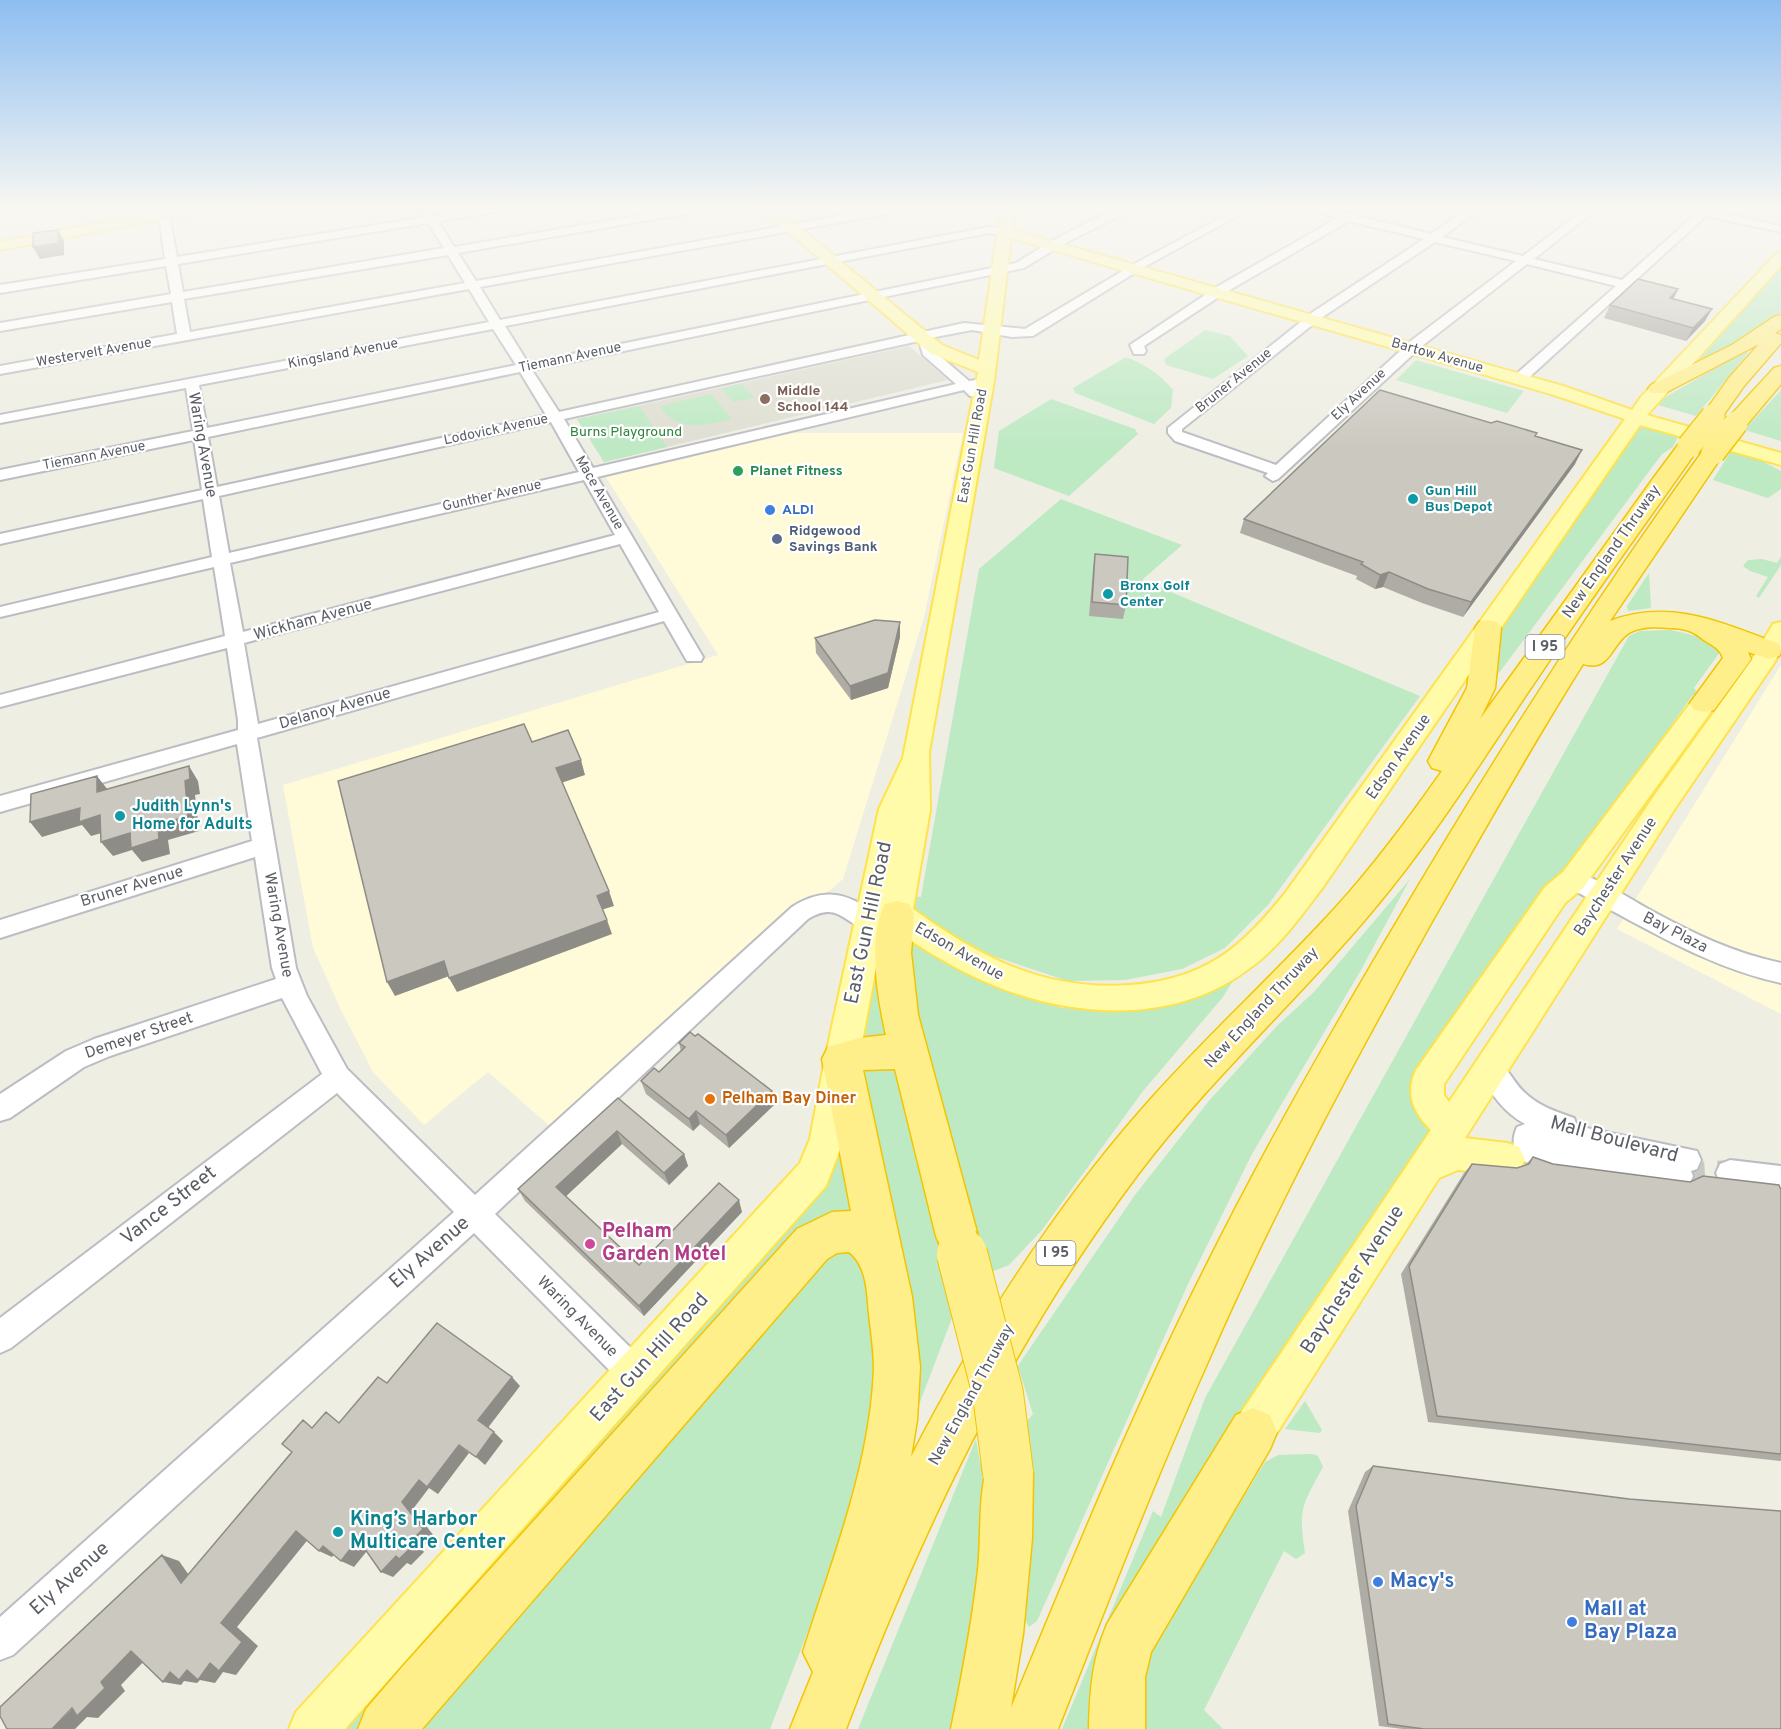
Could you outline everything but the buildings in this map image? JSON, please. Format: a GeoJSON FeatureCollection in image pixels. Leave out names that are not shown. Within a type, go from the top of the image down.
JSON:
{"type":"FeatureCollection","features":[{"type":"Feature","properties":{"kind":"highway"},"geometry":{"type":"LineString","coordinates":[[1658,389],[1739,349],[1781,321]]}},
{"type":"Feature","properties":{"kind":"highway","name":"New England Thruway"},"geometry":{"type":"LineString","coordinates":[[1030,1729],[1089,1582],[1163,1409],[1268,1188],[1335,1062],[1452,855],[1551,692],[1631,570],[1701,450],[1713,416],[1736,382],[1781,331]]}},
{"type":"Feature","properties":{"kind":"highway","name":"New England Thruway"},"geometry":{"type":"LineString","coordinates":[[818,1729],[877,1585],[924,1484],[998,1346],[1047,1267],[1093,1201],[1168,1107],[1346,917],[1403,849],[1610,553],[1701,450],[1736,423],[1781,372]]}},
{"type":"Feature","properties":{"kind":"highway"},"geometry":{"type":"LineString","coordinates":[[1551,692],[1601,651],[1613,632],[1624,626],[1657,620],[1700,625],[1778,640]]}},
{"type":"Feature","properties":{"kind":"highway"},"geometry":{"type":"LineString","coordinates":[[1700,625],[1728,644],[1737,656],[1724,678],[1704,703]]}},
{"type":"Feature","properties":{"kind":"highway"},"geometry":{"type":"LineString","coordinates":[[1403,849],[1413,807],[1454,743],[1481,688],[1488,628]]}},
{"type":"Feature","properties":{"kind":"highway"},"geometry":{"type":"LineString","coordinates":[[883,918],[894,967],[900,1015],[910,1057],[998,1394],[1008,1473],[1008,1542],[1004,1581],[979,1729]]}},
{"type":"Feature","properties":{"kind":"highway"},"geometry":{"type":"LineString","coordinates":[[808,1729],[854,1568],[878,1499],[896,1394],[896,1342],[882,1254],[841,1059],[882,1050],[910,1057]]}},
{"type":"Feature","properties":{"kind":"highway"},"geometry":{"type":"LineString","coordinates":[[386,1729],[422,1685],[812,1245],[829,1233],[847,1230],[866,1237],[882,1254]]}},
{"type":"Feature","properties":{"kind":"highway"},"geometry":{"type":"LineString","coordinates":[[1117,1729],[1118,1677],[1126,1643],[1253,1432]]}},
{"type":"Feature","properties":{"kind":"main road"},"geometry":{"type":"LineString","coordinates":[[866,290],[980,384]]}},
{"type":"Feature","properties":{"kind":"main road","name":"East Gun Hill Road"},"geometry":{"type":"LineString","coordinates":[[313,1729],[813,1174],[827,1139],[841,1059],[883,918],[893,808],[916,752],[998,290]]}},
{"type":"Feature","properties":{"kind":"main road","name":"Bartow Avenue"},"geometry":{"type":"LineString","coordinates":[[1206,290],[1639,413],[1781,448]]}},
{"type":"Feature","properties":{"kind":"main road","name":"Edson Avenue"},"geometry":{"type":"LineString","coordinates":[[883,918],[1009,980],[1054,993],[1090,998],[1175,992],[1198,983],[1233,964],[1252,949],[1297,900],[1639,413],[1658,389],[1751,290]]}},
{"type":"Feature","properties":{"kind":"main road","name":"Bartow Avenue"},"geometry":{"type":"LineString","coordinates":[[1639,413],[1781,459]]}},
{"type":"Feature","properties":{"kind":"main road","name":"Baychester Avenue"},"geometry":{"type":"LineString","coordinates":[[1253,1432],[1492,1070],[1604,894],[1778,640]]}},
{"type":"Feature","properties":{"kind":"main road","name":"Baychester Avenue"},"geometry":{"type":"LineString","coordinates":[[1453,1127],[1431,1107],[1425,1089],[1428,1080],[1555,896],[1573,880],[1704,703]]}},
{"type":"Feature","properties":{"kind":"main road"},"geometry":{"type":"LineString","coordinates":[[1428,1166],[1457,1154],[1507,1159]]}},
{"type":"Feature","properties":{"kind":"street"},"geometry":{"type":"LineString","coordinates":[[176,290],[184,337]]}},
{"type":"Feature","properties":{"kind":"street"},"geometry":{"type":"LineString","coordinates":[[0,327],[221,290]]}},
{"type":"Feature","properties":{"kind":"street","name":"Westervelt Avenue"},"geometry":{"type":"LineString","coordinates":[[0,370],[451,290]]}},
{"type":"Feature","properties":{"kind":"street","name":"Mace Avenue"},"geometry":{"type":"LineString","coordinates":[[474,290],[555,417],[694,657]]}},
{"type":"Feature","properties":{"kind":"street","name":"Kingsland Avenue"},"geometry":{"type":"LineString","coordinates":[[0,419],[675,290]]}},
{"type":"Feature","properties":{"kind":"street","name":"Tiemann Avenue"},"geometry":{"type":"LineString","coordinates":[[0,475],[905,290]]}},
{"type":"Feature","properties":{"kind":"street"},"geometry":{"type":"LineString","coordinates":[[993,328],[1017,334],[1028,333],[1098,290]]}},
{"type":"Feature","properties":{"kind":"street"},"geometry":{"type":"LineString","coordinates":[[1139,351],[1137,345],[1224,290]]}},
{"type":"Feature","properties":{"kind":"street","name":"Bruner Avenue"},"geometry":{"type":"LineString","coordinates":[[1275,473],[1180,438],[1175,428],[1311,320],[1356,290]]}},
{"type":"Feature","properties":{"kind":"street","name":"Ely Avenue"},"geometry":{"type":"LineString","coordinates":[[1275,473],[1411,348],[1487,290]]}},
{"type":"Feature","properties":{"kind":"street"},"geometry":{"type":"LineString","coordinates":[[1519,379],[1618,290]]}},
{"type":"Feature","properties":{"kind":"street","name":"Lodovick Avenue"},"geometry":{"type":"LineString","coordinates":[[0,539],[923,339],[971,326],[993,328]]}},
{"type":"Feature","properties":{"kind":"street"},"geometry":{"type":"LineString","coordinates":[[923,339],[928,352],[980,384]]}},
{"type":"Feature","properties":{"kind":"street","name":"Waring Avenue"},"geometry":{"type":"LineString","coordinates":[[192,383],[248,720],[247,743],[284,968],[289,985],[338,1077],[635,1374]]}},
{"type":"Feature","properties":{"kind":"street","name":"Gunther Avenue"},"geometry":{"type":"LineString","coordinates":[[0,612],[980,384]]}},
{"type":"Feature","properties":{"kind":"street","name":"Wickham Avenue"},"geometry":{"type":"LineString","coordinates":[[0,701],[625,538]]}},
{"type":"Feature","properties":{"kind":"street","name":"Delanoy Avenue"},"geometry":{"type":"LineString","coordinates":[[0,804],[670,614]]}},
{"type":"Feature","properties":{"kind":"street","name":"Bruner Avenue"},"geometry":{"type":"LineString","coordinates":[[0,929],[264,846]]}},
{"type":"Feature","properties":{"kind":"street","name":"Bay Plaza"},"geometry":{"type":"LineString","coordinates":[[1573,880],[1721,956],[1751,968],[1781,973]]}},
{"type":"Feature","properties":{"kind":"street","name":"Ely Avenue"},"geometry":{"type":"LineString","coordinates":[[0,1642],[317,1353],[499,1194],[800,912],[817,904],[834,902],[883,918]]}},
{"type":"Feature","properties":{"kind":"street","name":"Demeyer Street"},"geometry":{"type":"LineString","coordinates":[[0,1109],[84,1055],[289,985]]}},
{"type":"Feature","properties":{"kind":"street","name":"Mall Boulevard"},"geometry":{"type":"LineString","coordinates":[[1453,1127],[1507,1159],[1534,1165],[1587,1171],[1683,1168],[1539,1118],[1509,1098],[1492,1070]]}},
{"type":"Feature","properties":{"kind":"street","name":"Vance Street"},"geometry":{"type":"LineString","coordinates":[[0,1337],[338,1077]]}},
{"type":"Feature","properties":{"kind":"street"},"geometry":{"type":"LineString","coordinates":[[1730,1173],[1781,1179]]}},
{"type":"Feature","properties":{"kind":"shaded area","name":"Middle School 144"},"geometry":{"type":"Polygon","coordinates":[[[909,346],[948,380],[604,462],[577,419],[909,346]]]}},
{"type":"Feature","properties":{"kind":"shaded area"},"geometry":{"type":"Polygon","coordinates":[[[794,433],[963,433],[924,617],[843,879],[551,1127],[488,1072],[424,1125],[373,1072],[341,1010],[313,948],[283,785],[718,655],[606,477],[794,433]]]}},
{"type":"Feature","properties":{"kind":"shaded area"},"geometry":{"type":"Polygon","coordinates":[[[1781,665],[1781,1014],[1617,929],[1781,665]]]}},
{"type":"Feature","properties":{"kind":"green space"},"geometry":{"type":"Polygon","coordinates":[[[1759,290],[1781,290],[1781,312],[1738,343],[1690,365],[1759,290]]]}},
{"type":"Feature","properties":{"kind":"green space"},"geometry":{"type":"Polygon","coordinates":[[[1205,330],[1230,336],[1248,356],[1213,379],[1166,365],[1164,359],[1205,330]]]}},
{"type":"Feature","properties":{"kind":"green space"},"geometry":{"type":"Polygon","coordinates":[[[1745,351],[1748,353],[1696,416],[1658,405],[1657,402],[1745,351]]]}},
{"type":"Feature","properties":{"kind":"green space"},"geometry":{"type":"Polygon","coordinates":[[[1126,357],[1152,370],[1173,390],[1171,408],[1154,424],[1075,393],[1073,388],[1126,357]]]}},
{"type":"Feature","properties":{"kind":"green space"},"geometry":{"type":"Polygon","coordinates":[[[1416,360],[1524,391],[1507,413],[1396,380],[1416,360]]]}},
{"type":"Feature","properties":{"kind":"green space"},"geometry":{"type":"Polygon","coordinates":[[[742,384],[754,398],[733,402],[721,388],[742,384]]]}},
{"type":"Feature","properties":{"kind":"green space"},"geometry":{"type":"Polygon","coordinates":[[[1781,390],[1781,441],[1745,430],[1748,426],[1781,390]]]}},
{"type":"Feature","properties":{"kind":"green space"},"geometry":{"type":"Polygon","coordinates":[[[711,394],[732,419],[702,425],[683,424],[667,415],[660,406],[711,394]]]}},
{"type":"Feature","properties":{"kind":"green space"},"geometry":{"type":"Polygon","coordinates":[[[1051,399],[1135,429],[1138,434],[1069,496],[994,468],[999,431],[1051,399]]]}},
{"type":"Feature","properties":{"kind":"green space","name":"Burns Playground"},"geometry":{"type":"Polygon","coordinates":[[[639,406],[667,447],[604,462],[577,419],[639,406]]]}},
{"type":"Feature","properties":{"kind":"green space"},"geometry":{"type":"Polygon","coordinates":[[[1637,428],[1657,428],[1679,435],[1673,447],[1662,454],[1499,673],[1492,671],[1499,631],[1637,428]]]}},
{"type":"Feature","properties":{"kind":"green space"},"geometry":{"type":"Polygon","coordinates":[[[1731,451],[1762,461],[1781,471],[1781,489],[1768,498],[1713,480],[1731,451]]]}},
{"type":"Feature","properties":{"kind":"green space"},"geometry":{"type":"Polygon","coordinates":[[[1061,499],[1182,545],[1142,580],[1420,696],[1268,905],[1225,948],[1182,969],[1125,980],[1068,981],[993,956],[926,921],[915,910],[912,896],[921,897],[979,569],[1061,499]]]}},
{"type":"Feature","properties":{"kind":"green space"},"geometry":{"type":"Polygon","coordinates":[[[1781,557],[1781,565],[1759,598],[1756,596],[1768,577],[1743,566],[1748,560],[1762,559],[1777,563],[1781,557]]]}},
{"type":"Feature","properties":{"kind":"green space"},"geometry":{"type":"Polygon","coordinates":[[[1649,573],[1651,608],[1628,611],[1627,606],[1649,573]]]}},
{"type":"Feature","properties":{"kind":"green space"},"geometry":{"type":"Polygon","coordinates":[[[1671,630],[1701,637],[1722,649],[1694,688],[1697,692],[1421,1078],[1436,1125],[1097,1729],[1062,1729],[1153,1511],[1161,1517],[1205,1398],[1629,636],[1640,631],[1671,630]]]}},
{"type":"Feature","properties":{"kind":"green space"},"geometry":{"type":"Polygon","coordinates":[[[1410,879],[1361,970],[1252,1154],[1188,1284],[1037,1621],[1029,1627],[1022,1614],[1023,1426],[1033,1414],[1019,1370],[1015,1370],[1135,1195],[1208,1102],[1277,1026],[1315,991],[1410,879]]]}},
{"type":"Feature","properties":{"kind":"green space"},"geometry":{"type":"Polygon","coordinates":[[[915,938],[946,960],[1001,988],[1062,1008],[1125,1011],[1183,1002],[1235,977],[1223,997],[1143,1091],[1042,1230],[1009,1265],[983,1275],[917,1038],[909,944],[915,938]]]}},
{"type":"Feature","properties":{"kind":"green space"},"geometry":{"type":"Polygon","coordinates":[[[875,947],[888,1037],[858,1043],[875,947]]]}},
{"type":"Feature","properties":{"kind":"green space"},"geometry":{"type":"Polygon","coordinates":[[[888,1066],[898,1075],[957,1305],[917,1410],[862,1076],[870,1067],[888,1066]]]}},
{"type":"Feature","properties":{"kind":"green space"},"geometry":{"type":"Polygon","coordinates":[[[843,1147],[856,1211],[368,1729],[335,1729],[797,1216],[832,1172],[843,1147]]]}},
{"type":"Feature","properties":{"kind":"green space"},"geometry":{"type":"Polygon","coordinates":[[[833,1246],[862,1252],[883,1389],[836,1559],[770,1729],[415,1729],[833,1246]]]}},
{"type":"Feature","properties":{"kind":"green space"},"geometry":{"type":"Polygon","coordinates":[[[1305,1401],[1322,1430],[1320,1433],[1285,1429],[1305,1401]]]}},
{"type":"Feature","properties":{"kind":"green space"},"geometry":{"type":"Polygon","coordinates":[[[976,1439],[980,1463],[988,1458],[985,1580],[954,1729],[858,1729],[976,1439]]]}},
{"type":"Feature","properties":{"kind":"green space"},"geometry":{"type":"Polygon","coordinates":[[[1312,1454],[1318,1456],[1323,1467],[1306,1499],[1302,1516],[1305,1553],[1296,1559],[1284,1551],[1204,1710],[1223,1729],[1141,1729],[1142,1665],[1265,1462],[1278,1455],[1312,1454]]]}},
{"type":"Feature","properties":{"kind":"tunnel"},"geometry":{"type":"LineString","coordinates":[[1679,1176],[1730,1173]]}},
{"type":"Feature","properties":{"kind":"place","name":"Middle School 144"},"geometry":{"type":"Point","coordinates":[765,399]}},
{"type":"Feature","properties":{"kind":"place","name":"Planet Fitness"},"geometry":{"type":"Point","coordinates":[738,471]}},
{"type":"Feature","properties":{"kind":"place","name":"Gun Hill Bus Depot"},"geometry":{"type":"Point","coordinates":[1413,499]}},
{"type":"Feature","properties":{"kind":"place","name":"ALDI"},"geometry":{"type":"Point","coordinates":[770,510]}},
{"type":"Feature","properties":{"kind":"place","name":"Ridgewood Savings Bank"},"geometry":{"type":"Point","coordinates":[777,539]}},
{"type":"Feature","properties":{"kind":"place","name":"Bronx Golf Center"},"geometry":{"type":"Point","coordinates":[1108,594]}},
{"type":"Feature","properties":{"kind":"place","name":"Judith Lynn's Home for Adults"},"geometry":{"type":"Point","coordinates":[120,816]}},
{"type":"Feature","properties":{"kind":"place","name":"Pelham Bay Diner"},"geometry":{"type":"Point","coordinates":[710,1099]}},
{"type":"Feature","properties":{"kind":"place","name":"Pelham Garden Motel"},"geometry":{"type":"Point","coordinates":[590,1244]}},
{"type":"Feature","properties":{"kind":"place","name":"King’s Harbor Multicare Center"},"geometry":{"type":"Point","coordinates":[338,1532]}},
{"type":"Feature","properties":{"kind":"place","name":"Macy's"},"geometry":{"type":"Point","coordinates":[1378,1582]}},
{"type":"Feature","properties":{"kind":"place","name":"Mall at Bay Plaza"},"geometry":{"type":"Point","coordinates":[1572,1622]}}]}
